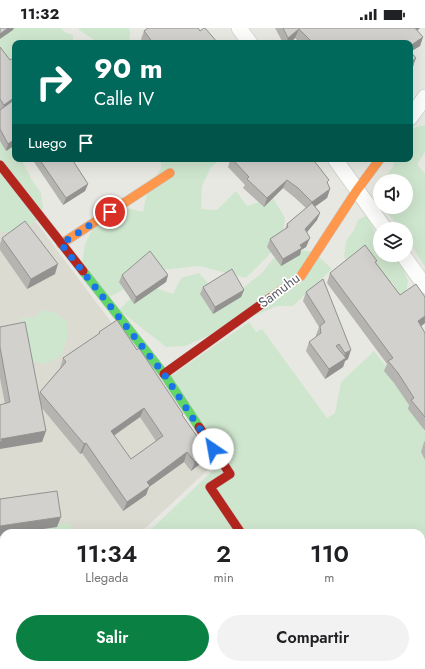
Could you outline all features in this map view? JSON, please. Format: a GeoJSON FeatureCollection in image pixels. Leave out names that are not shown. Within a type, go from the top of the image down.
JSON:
{"type":"FeatureCollection","features":[{"type":"Feature","properties":{"kind":"street"},"geometry":{"type":"LineString","coordinates":[[238,28],[248,40]]}},
{"type":"Feature","properties":{"kind":"street"},"geometry":{"type":"LineString","coordinates":[[413,114],[425,97]]}},
{"type":"Feature","properties":{"kind":"street"},"geometry":{"type":"LineString","coordinates":[[337,162],[380,222]]}},
{"type":"Feature","properties":{"kind":"street","name":"Samuhu"},"geometry":{"type":"LineString","coordinates":[[164,374],[301,276],[357,190],[378,162]]}},
{"type":"Feature","properties":{"kind":"street"},"geometry":{"type":"LineString","coordinates":[[0,165],[164,374],[230,474],[210,487],[239,529]]}},
{"type":"Feature","properties":{"kind":"street"},"geometry":{"type":"LineString","coordinates":[[61,244],[170,173]]}},
{"type":"Feature","properties":{"kind":"street"},"geometry":{"type":"LineString","coordinates":[[408,262],[425,286]]}},
{"type":"Feature","properties":{"kind":"shaded area"},"geometry":{"type":"Polygon","coordinates":[[[0,174],[216,462],[144,529],[0,529],[0,174]]]}},
{"type":"Feature","properties":{"kind":"green space"},"geometry":{"type":"Polygon","coordinates":[[[0,28],[61,28],[66,33],[73,35],[73,40],[12,40],[12,74],[0,68],[0,28]]]}},
{"type":"Feature","properties":{"kind":"green space"},"geometry":{"type":"Polygon","coordinates":[[[79,28],[129,28],[129,40],[94,40],[79,30],[79,28]]]}},
{"type":"Feature","properties":{"kind":"green space"},"geometry":{"type":"Polygon","coordinates":[[[425,126],[425,152],[417,164],[425,174],[425,267],[413,248],[413,222],[395,222],[388,214],[413,214],[413,174],[388,174],[393,167],[394,162],[413,162],[413,128],[425,126]]]}},
{"type":"Feature","properties":{"kind":"green space"},"geometry":{"type":"Polygon","coordinates":[[[0,133],[12,147],[12,162],[23,162],[41,193],[43,208],[36,221],[22,230],[0,232],[0,133]]]}},
{"type":"Feature","properties":{"kind":"green space"},"geometry":{"type":"Polygon","coordinates":[[[161,162],[217,162],[211,167],[202,186],[201,209],[217,210],[236,191],[247,206],[273,198],[285,218],[282,242],[246,278],[199,266],[162,270],[105,299],[81,269],[85,244],[95,224],[119,206],[143,212],[147,193],[161,168],[161,162]]]}},
{"type":"Feature","properties":{"kind":"green space"},"geometry":{"type":"Polygon","coordinates":[[[367,215],[373,228],[373,262],[401,262],[408,281],[406,292],[397,299],[394,284],[346,261],[344,256],[346,241],[354,230],[358,220],[367,215]]]}},
{"type":"Feature","properties":{"kind":"green space"},"geometry":{"type":"Polygon","coordinates":[[[288,248],[314,252],[332,269],[293,306],[277,306],[185,346],[166,347],[119,310],[134,295],[148,285],[173,294],[181,278],[199,273],[219,295],[236,293],[261,274],[273,259],[288,248]]]}},
{"type":"Feature","properties":{"kind":"green space"},"geometry":{"type":"Polygon","coordinates":[[[44,310],[56,313],[68,322],[67,340],[60,357],[44,364],[26,359],[25,350],[27,330],[20,318],[34,317],[44,310]]]}},
{"type":"Feature","properties":{"kind":"green space"},"geometry":{"type":"Polygon","coordinates":[[[249,322],[256,332],[262,329],[327,418],[335,413],[341,382],[374,351],[400,384],[425,433],[425,529],[151,529],[220,464],[169,377],[249,322]]]}},
{"type":"Feature","properties":{"kind":"green space"},"geometry":{"type":"Polygon","coordinates":[[[0,513],[38,515],[61,524],[68,523],[73,529],[0,529],[0,513]]]}},
{"type":"Feature","properties":{"kind":"building"},"geometry":{"type":"Polygon","coordinates":[[[0,28],[8,28],[0,34],[0,28]]]}},
{"type":"Feature","properties":{"kind":"building"},"geometry":{"type":"Polygon","coordinates":[[[148,28],[198,28],[200,31],[205,28],[215,40],[151,40],[144,31],[148,28]]]}},
{"type":"Feature","properties":{"kind":"building"},"geometry":{"type":"Polygon","coordinates":[[[283,28],[415,28],[423,37],[413,44],[413,40],[310,40],[299,29],[288,38],[283,28]]]}},
{"type":"Feature","properties":{"kind":"building"},"geometry":{"type":"Polygon","coordinates":[[[0,47],[10,60],[12,59],[12,99],[4,105],[0,99],[0,47]]]}},
{"type":"Feature","properties":{"kind":"building"},"geometry":{"type":"Polygon","coordinates":[[[12,101],[12,141],[8,144],[0,129],[0,110],[12,101]]]}},
{"type":"Feature","properties":{"kind":"building"},"geometry":{"type":"Polygon","coordinates":[[[41,162],[74,162],[88,184],[66,198],[41,162]]]}},
{"type":"Feature","properties":{"kind":"building"},"geometry":{"type":"Polygon","coordinates":[[[235,162],[315,162],[329,180],[327,182],[330,189],[312,202],[298,188],[287,180],[267,198],[247,179],[249,177],[235,162]]]}},
{"type":"Feature","properties":{"kind":"building"},"geometry":{"type":"Polygon","coordinates":[[[312,203],[320,213],[305,229],[310,238],[300,245],[302,248],[283,259],[270,239],[288,227],[287,224],[312,203]]]}},
{"type":"Feature","properties":{"kind":"building"},"geometry":{"type":"Polygon","coordinates":[[[25,221],[58,264],[31,279],[2,238],[25,221]]]}},
{"type":"Feature","properties":{"kind":"building"},"geometry":{"type":"Polygon","coordinates":[[[365,245],[373,256],[373,262],[375,262],[400,295],[416,284],[425,297],[425,316],[418,321],[425,333],[425,417],[411,400],[414,398],[398,373],[388,361],[393,358],[330,273],[365,245]]]}},
{"type":"Feature","properties":{"kind":"building"},"geometry":{"type":"Polygon","coordinates":[[[150,251],[168,275],[136,297],[122,275],[150,251]]]}},
{"type":"Feature","properties":{"kind":"building"},"geometry":{"type":"Polygon","coordinates":[[[232,269],[244,290],[215,307],[203,287],[232,269]]]}},
{"type":"Feature","properties":{"kind":"building"},"geometry":{"type":"Polygon","coordinates":[[[323,279],[351,350],[345,353],[339,344],[336,346],[346,358],[329,369],[309,342],[321,333],[320,326],[325,322],[306,292],[323,279]]]}},
{"type":"Feature","properties":{"kind":"building"},"geometry":{"type":"Polygon","coordinates":[[[117,320],[137,350],[139,348],[183,414],[182,415],[208,452],[195,462],[187,452],[147,482],[150,486],[127,502],[86,443],[84,444],[40,392],[66,362],[63,358],[100,333],[99,332],[117,320]],[[144,408],[111,431],[131,459],[163,436],[144,408]]]}},
{"type":"Feature","properties":{"kind":"building"},"geometry":{"type":"Polygon","coordinates":[[[25,322],[46,431],[1,439],[2,441],[0,442],[0,405],[10,402],[0,347],[0,327],[25,322]]]}},
{"type":"Feature","properties":{"kind":"building"},"geometry":{"type":"Polygon","coordinates":[[[57,491],[61,517],[0,526],[0,499],[57,491]]]}},
{"type":"Feature","properties":{"kind":"traffic: fast"},"geometry":{"type":"LineString","coordinates":[[83,271],[164,374],[199,427]]}},
{"type":"Feature","properties":{"kind":"traffic: slow"},"geometry":{"type":"LineString","coordinates":[[270,298],[301,276],[357,190],[378,162]]}},
{"type":"Feature","properties":{"kind":"traffic: slow"},"geometry":{"type":"LineString","coordinates":[[61,244],[170,173]]}},
{"type":"Feature","properties":{"kind":"traffic: jam"},"geometry":{"type":"LineString","coordinates":[[0,165],[83,271]]}},
{"type":"Feature","properties":{"kind":"traffic: jam"},"geometry":{"type":"LineString","coordinates":[[164,374],[270,298]]}},
{"type":"Feature","properties":{"kind":"traffic: jam"},"geometry":{"type":"LineString","coordinates":[[199,427],[230,474],[210,487],[238,529]]}},
{"type":"Feature","properties":{"kind":"route"},"geometry":{"type":"LineString","coordinates":[[110,212],[61,244],[164,374],[213,449]]}}]}
